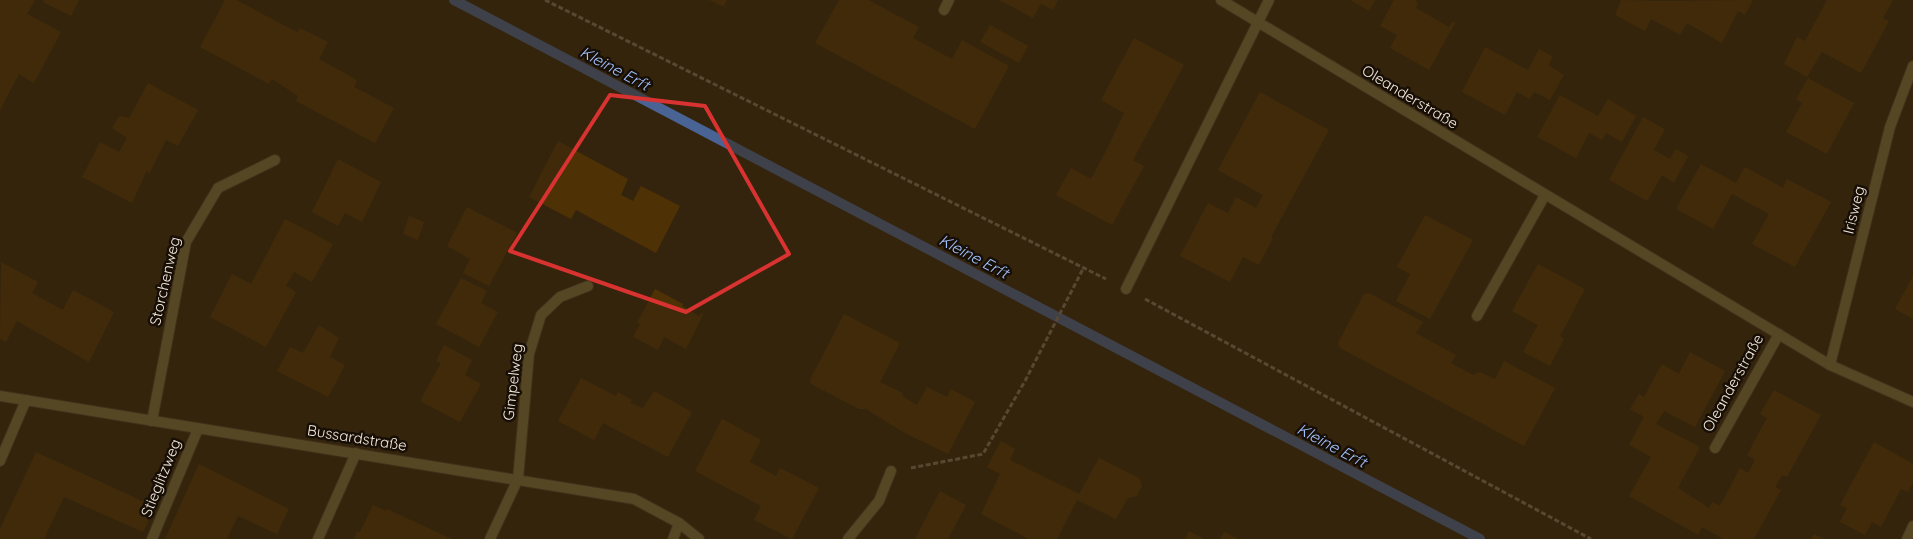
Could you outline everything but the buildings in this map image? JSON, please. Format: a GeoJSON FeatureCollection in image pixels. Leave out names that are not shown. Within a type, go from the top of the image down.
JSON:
{"type":"FeatureCollection","features":[{"type":"Feature","properties":{"kind":"street"},"geometry":{"type":"LineString","coordinates":[[944,10],[949,0]]}},
{"type":"Feature","properties":{"kind":"street","name":"Oleanderstraße"},"geometry":{"type":"LineString","coordinates":[[1221,0],[1830,365],[1913,402]]}},
{"type":"Feature","properties":{"kind":"street"},"geometry":{"type":"LineString","coordinates":[[1126,289],[1259,24],[1269,0]]}},
{"type":"Feature","properties":{"kind":"street","name":"Irisweg"},"geometry":{"type":"LineString","coordinates":[[1830,365],[1890,127],[1909,85],[1913,66]]}},
{"type":"Feature","properties":{"kind":"street","name":"Storchenweg"},"geometry":{"type":"LineString","coordinates":[[152,421],[186,242],[218,188],[275,160]]}},
{"type":"Feature","properties":{"kind":"street"},"geometry":{"type":"LineString","coordinates":[[1477,316],[1545,195]]}},
{"type":"Feature","properties":{"kind":"street","name":"Gimpelweg"},"geometry":{"type":"LineString","coordinates":[[490,539],[518,479],[529,354],[541,316],[560,297],[588,286]]}},
{"type":"Feature","properties":{"kind":"street","name":"Oleanderstraße"},"geometry":{"type":"LineString","coordinates":[[1714,448],[1778,334]]}},
{"type":"Feature","properties":{"kind":"street","name":"Bussardstraße"},"geometry":{"type":"LineString","coordinates":[[0,396],[634,499],[679,523],[699,539]]}},
{"type":"Feature","properties":{"kind":"street"},"geometry":{"type":"LineString","coordinates":[[0,461],[26,400]]}},
{"type":"Feature","properties":{"kind":"street","name":"Stieglitzweg"},"geometry":{"type":"LineString","coordinates":[[152,539],[198,429]]}},
{"type":"Feature","properties":{"kind":"street"},"geometry":{"type":"LineString","coordinates":[[318,539],[356,453]]}},
{"type":"Feature","properties":{"kind":"street"},"geometry":{"type":"LineString","coordinates":[[848,539],[879,501],[890,471]]}},
{"type":"Feature","properties":{"kind":"street"},"geometry":{"type":"LineString","coordinates":[[672,539],[679,523]]}},
{"type":"Feature","properties":{"kind":"street"},"geometry":{"type":"LineString","coordinates":[[1907,539],[1913,526]]}},
{"type":"Feature","properties":{"kind":"path"},"geometry":{"type":"LineString","coordinates":[[545,0],[1126,289],[1591,539]]}},
{"type":"Feature","properties":{"kind":"path"},"geometry":{"type":"LineString","coordinates":[[890,471],[983,454],[1026,381],[1074,283],[1083,269]]}},
{"type":"Feature","properties":{"kind":"highlighted area"},"geometry":{"type":"Polygon","coordinates":[[[610,95],[705,106],[789,254],[686,312],[510,251],[610,95]]]}},
{"type":"Feature","properties":{"kind":"waterway","name":"Kleine Erft"},"geometry":{"type":"LineString","coordinates":[[454,0],[1480,539]]}}]}
